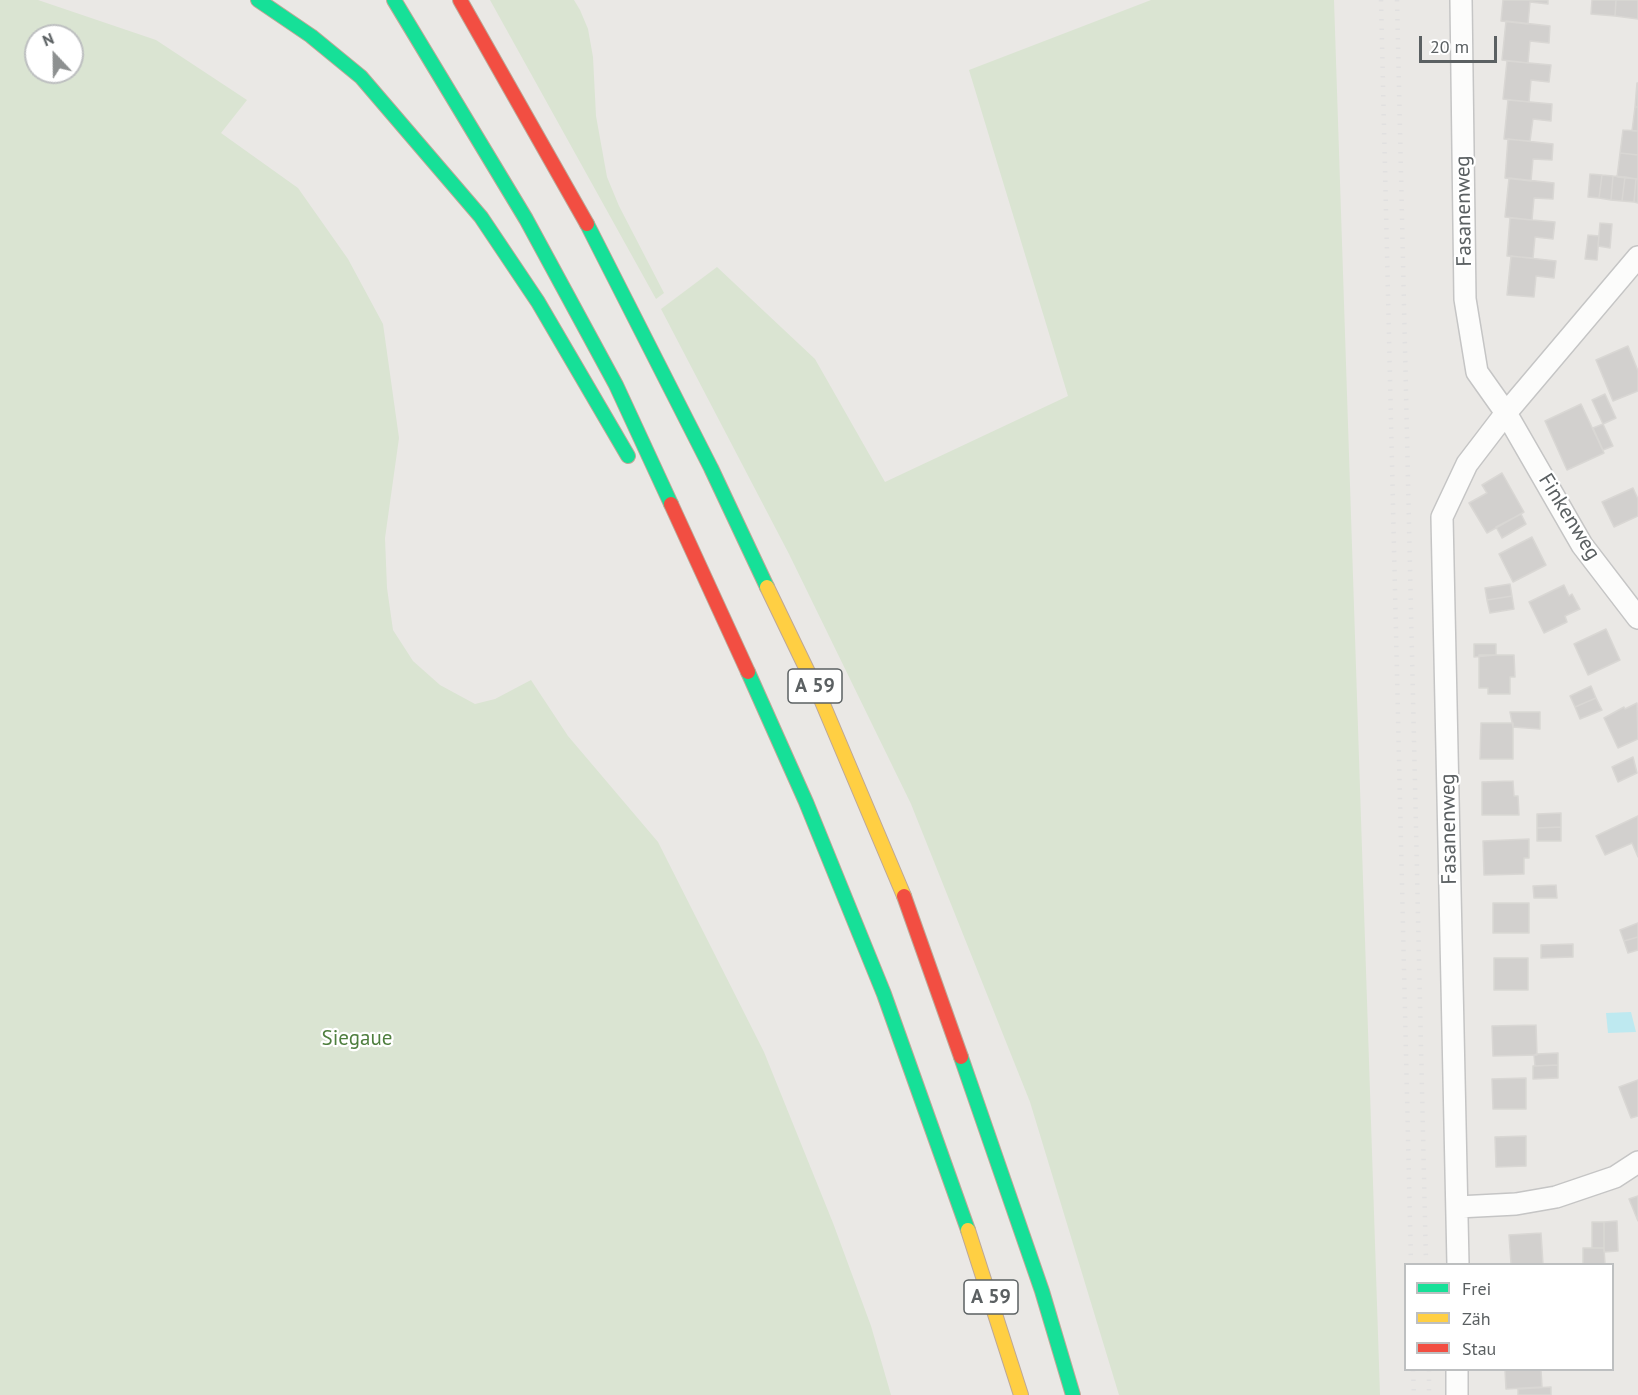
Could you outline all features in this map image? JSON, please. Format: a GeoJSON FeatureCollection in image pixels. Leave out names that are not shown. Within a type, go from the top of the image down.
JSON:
{"type":"FeatureCollection","features":[{"type":"Feature","properties":{"kind":"highway"},"geometry":{"type":"LineString","coordinates":[[258,0],[311,36],[361,77],[403,123],[481,217],[538,302],[633,464]]}},
{"type":"Feature","properties":{"kind":"highway","name":"A 59"},"geometry":{"type":"LineString","coordinates":[[394,0],[526,219],[605,364],[655,466],[703,578],[806,802],[884,994],[976,1251],[1021,1395]]}},
{"type":"Feature","properties":{"kind":"highway","name":"A 59"},"geometry":{"type":"LineString","coordinates":[[460,0],[582,214],[711,468],[820,697],[911,914],[1042,1291],[1073,1395]]}},
{"type":"Feature","properties":{"kind":"highway","name":"A 59"},"geometry":{"type":"LineString","coordinates":[[645,483],[703,578]]}},
{"type":"Feature","properties":{"kind":"street","name":"Fasanenweg"},"geometry":{"type":"LineString","coordinates":[[1461,0],[1465,298],[1477,372],[1506,413]]}},
{"type":"Feature","properties":{"kind":"street","name":"Fasanenweg"},"geometry":{"type":"LineString","coordinates":[[1458,1263],[1442,517],[1467,464],[1506,413],[1638,257]]}},
{"type":"Feature","properties":{"kind":"street","name":"Finkenweg"},"geometry":{"type":"LineString","coordinates":[[1506,413],[1582,545],[1638,618]]}},
{"type":"Feature","properties":{"kind":"street"},"geometry":{"type":"LineString","coordinates":[[1458,1207],[1516,1204],[1556,1197],[1615,1177],[1638,1162]]}},
{"type":"Feature","properties":{"kind":"street"},"geometry":{"type":"LineString","coordinates":[[1457,1371],[1457,1395]]}},
{"type":"Feature","properties":{"kind":"green space","name":"Siegaue"},"geometry":{"type":"Polygon","coordinates":[[[0,0],[38,0],[156,40],[247,100],[221,133],[298,188],[348,259],[383,324],[399,438],[385,538],[387,588],[393,630],[413,661],[440,685],[475,704],[495,699],[531,680],[568,736],[658,842],[764,1052],[833,1223],[871,1326],[891,1395],[0,1395],[0,0]]]}},
{"type":"Feature","properties":{"kind":"green space"},"geometry":{"type":"Polygon","coordinates":[[[490,0],[574,0],[580,10],[588,29],[593,57],[596,116],[607,177],[619,206],[664,293],[656,299],[490,0]]]}},
{"type":"Feature","properties":{"kind":"green space"},"geometry":{"type":"Polygon","coordinates":[[[1151,0],[1334,0],[1380,1395],[1119,1395],[1030,1102],[911,804],[789,554],[661,309],[717,267],[815,359],[885,482],[1068,396],[969,70],[1151,0]]]}},
{"type":"Feature","properties":{"kind":"water"},"geometry":{"type":"Polygon","coordinates":[[[1631,1012],[1636,1032],[1608,1033],[1606,1013],[1631,1012]]]}},
{"type":"Feature","properties":{"kind":"building"},"geometry":{"type":"Polygon","coordinates":[[[1503,0],[1548,0],[1548,4],[1530,2],[1528,24],[1501,21],[1503,0]]]}},
{"type":"Feature","properties":{"kind":"building"},"geometry":{"type":"Polygon","coordinates":[[[1592,0],[1616,0],[1615,16],[1591,14],[1592,0]]]}},
{"type":"Feature","properties":{"kind":"building"},"geometry":{"type":"Polygon","coordinates":[[[1616,0],[1638,0],[1638,19],[1615,16],[1616,0]]]}},
{"type":"Feature","properties":{"kind":"building"},"geometry":{"type":"Polygon","coordinates":[[[1506,21],[1550,26],[1549,43],[1530,41],[1528,63],[1502,60],[1506,21]]]}},
{"type":"Feature","properties":{"kind":"building"},"geometry":{"type":"Polygon","coordinates":[[[1507,61],[1551,65],[1549,82],[1531,80],[1529,102],[1503,99],[1507,61]]]}},
{"type":"Feature","properties":{"kind":"building"},"geometry":{"type":"Polygon","coordinates":[[[1637,83],[1638,107],[1635,107],[1637,83]]]}},
{"type":"Feature","properties":{"kind":"building"},"geometry":{"type":"Polygon","coordinates":[[[1508,100],[1552,104],[1551,121],[1533,119],[1530,141],[1504,139],[1508,100]]]}},
{"type":"Feature","properties":{"kind":"building"},"geometry":{"type":"Polygon","coordinates":[[[1635,107],[1638,107],[1638,131],[1632,131],[1635,107]]]}},
{"type":"Feature","properties":{"kind":"building"},"geometry":{"type":"Polygon","coordinates":[[[1623,130],[1638,131],[1638,155],[1620,153],[1623,130]]]}},
{"type":"Feature","properties":{"kind":"building"},"geometry":{"type":"Polygon","coordinates":[[[1508,139],[1553,144],[1552,160],[1533,159],[1531,181],[1505,178],[1508,139]]]}},
{"type":"Feature","properties":{"kind":"building"},"geometry":{"type":"Polygon","coordinates":[[[1620,153],[1638,155],[1638,179],[1617,177],[1620,153]]]}},
{"type":"Feature","properties":{"kind":"building"},"geometry":{"type":"Polygon","coordinates":[[[1590,174],[1602,175],[1599,198],[1588,197],[1590,174]]]}},
{"type":"Feature","properties":{"kind":"building"},"geometry":{"type":"Polygon","coordinates":[[[1602,175],[1613,176],[1611,200],[1599,198],[1602,175]]]}},
{"type":"Feature","properties":{"kind":"building"},"geometry":{"type":"Polygon","coordinates":[[[1613,176],[1625,177],[1622,201],[1611,200],[1613,176]]]}},
{"type":"Feature","properties":{"kind":"building"},"geometry":{"type":"Polygon","coordinates":[[[1625,177],[1636,179],[1634,202],[1622,201],[1625,177]]]}},
{"type":"Feature","properties":{"kind":"building"},"geometry":{"type":"Polygon","coordinates":[[[1509,178],[1554,183],[1553,199],[1534,198],[1532,220],[1505,217],[1509,178]]]}},
{"type":"Feature","properties":{"kind":"building"},"geometry":{"type":"Polygon","coordinates":[[[1636,179],[1638,179],[1638,203],[1634,202],[1636,179]]]}},
{"type":"Feature","properties":{"kind":"building"},"geometry":{"type":"Polygon","coordinates":[[[1510,218],[1555,222],[1553,239],[1535,237],[1533,258],[1507,256],[1510,218]]]}},
{"type":"Feature","properties":{"kind":"building"},"geometry":{"type":"Polygon","coordinates":[[[1600,223],[1612,224],[1610,248],[1598,246],[1600,223]]]}},
{"type":"Feature","properties":{"kind":"building"},"geometry":{"type":"Polygon","coordinates":[[[1588,235],[1599,236],[1597,260],[1585,259],[1588,235]]]}},
{"type":"Feature","properties":{"kind":"building"},"geometry":{"type":"Polygon","coordinates":[[[1511,256],[1556,261],[1554,278],[1536,276],[1534,297],[1507,295],[1511,256]]]}},
{"type":"Feature","properties":{"kind":"building"},"geometry":{"type":"Polygon","coordinates":[[[1628,346],[1638,371],[1638,391],[1613,401],[1596,360],[1628,346]]]}},
{"type":"Feature","properties":{"kind":"building"},"geometry":{"type":"Polygon","coordinates":[[[1605,394],[1616,418],[1603,424],[1592,400],[1605,394]]]}},
{"type":"Feature","properties":{"kind":"building"},"geometry":{"type":"Polygon","coordinates":[[[1581,404],[1604,453],[1567,470],[1545,421],[1581,404]]]}},
{"type":"Feature","properties":{"kind":"building"},"geometry":{"type":"Polygon","coordinates":[[[1603,424],[1613,446],[1603,450],[1593,428],[1603,424]]]}},
{"type":"Feature","properties":{"kind":"building"},"geometry":{"type":"Polygon","coordinates":[[[1502,473],[1524,512],[1487,533],[1469,503],[1487,493],[1482,485],[1502,473]]]}},
{"type":"Feature","properties":{"kind":"building"},"geometry":{"type":"Polygon","coordinates":[[[1633,488],[1638,499],[1638,516],[1614,527],[1602,502],[1633,488]]]}},
{"type":"Feature","properties":{"kind":"building"},"geometry":{"type":"Polygon","coordinates":[[[1521,514],[1526,524],[1502,538],[1496,527],[1521,514]]]}},
{"type":"Feature","properties":{"kind":"building"},"geometry":{"type":"Polygon","coordinates":[[[1532,537],[1546,565],[1513,582],[1499,554],[1532,537]]]}},
{"type":"Feature","properties":{"kind":"building"},"geometry":{"type":"Polygon","coordinates":[[[1510,584],[1512,596],[1487,600],[1485,588],[1510,584]]]}},
{"type":"Feature","properties":{"kind":"building"},"geometry":{"type":"Polygon","coordinates":[[[1564,585],[1569,596],[1572,594],[1580,609],[1565,616],[1567,622],[1544,633],[1529,602],[1564,585]]]}},
{"type":"Feature","properties":{"kind":"building"},"geometry":{"type":"Polygon","coordinates":[[[1512,596],[1514,609],[1490,613],[1487,600],[1512,596]]]}},
{"type":"Feature","properties":{"kind":"building"},"geometry":{"type":"Polygon","coordinates":[[[1606,629],[1620,660],[1588,675],[1574,644],[1606,629]]]}},
{"type":"Feature","properties":{"kind":"building"},"geometry":{"type":"Polygon","coordinates":[[[1474,644],[1496,644],[1496,655],[1474,657],[1474,644]]]}},
{"type":"Feature","properties":{"kind":"building"},"geometry":{"type":"Polygon","coordinates":[[[1479,655],[1514,655],[1515,677],[1510,677],[1510,694],[1488,694],[1488,688],[1479,688],[1479,655]]]}},
{"type":"Feature","properties":{"kind":"building"},"geometry":{"type":"Polygon","coordinates":[[[1591,686],[1596,698],[1575,707],[1570,696],[1591,686]]]}},
{"type":"Feature","properties":{"kind":"building"},"geometry":{"type":"Polygon","coordinates":[[[1596,698],[1602,710],[1580,719],[1575,707],[1596,698]]]}},
{"type":"Feature","properties":{"kind":"building"},"geometry":{"type":"Polygon","coordinates":[[[1637,703],[1638,739],[1618,748],[1604,718],[1637,703]]]}},
{"type":"Feature","properties":{"kind":"building"},"geometry":{"type":"Polygon","coordinates":[[[1510,712],[1540,712],[1540,729],[1513,727],[1510,712]]]}},
{"type":"Feature","properties":{"kind":"building"},"geometry":{"type":"Polygon","coordinates":[[[1481,723],[1513,723],[1513,759],[1480,759],[1481,723]]]}},
{"type":"Feature","properties":{"kind":"building"},"geometry":{"type":"Polygon","coordinates":[[[1633,757],[1637,773],[1618,782],[1612,767],[1633,757]]]}},
{"type":"Feature","properties":{"kind":"building"},"geometry":{"type":"Polygon","coordinates":[[[1513,781],[1514,796],[1518,796],[1519,815],[1482,815],[1482,782],[1513,781]]]}},
{"type":"Feature","properties":{"kind":"building"},"geometry":{"type":"Polygon","coordinates":[[[1561,813],[1561,827],[1537,828],[1537,814],[1561,813]]]}},
{"type":"Feature","properties":{"kind":"building"},"geometry":{"type":"Polygon","coordinates":[[[1638,816],[1638,857],[1632,843],[1605,855],[1596,836],[1638,816]]]}},
{"type":"Feature","properties":{"kind":"building"},"geometry":{"type":"Polygon","coordinates":[[[1561,827],[1561,841],[1537,841],[1537,828],[1561,827]]]}},
{"type":"Feature","properties":{"kind":"building"},"geometry":{"type":"Polygon","coordinates":[[[1529,839],[1529,858],[1524,858],[1524,874],[1484,875],[1483,841],[1529,839]]]}},
{"type":"Feature","properties":{"kind":"building"},"geometry":{"type":"Polygon","coordinates":[[[1556,885],[1557,898],[1534,898],[1533,886],[1556,885]]]}},
{"type":"Feature","properties":{"kind":"building"},"geometry":{"type":"Polygon","coordinates":[[[1493,903],[1529,903],[1529,933],[1493,933],[1493,903]]]}},
{"type":"Feature","properties":{"kind":"building"},"geometry":{"type":"Polygon","coordinates":[[[1638,923],[1638,937],[1624,941],[1620,930],[1638,923]]]}},
{"type":"Feature","properties":{"kind":"building"},"geometry":{"type":"Polygon","coordinates":[[[1638,937],[1638,950],[1628,953],[1624,941],[1638,937]]]}},
{"type":"Feature","properties":{"kind":"building"},"geometry":{"type":"Polygon","coordinates":[[[1573,944],[1573,957],[1541,958],[1541,945],[1573,944]]]}},
{"type":"Feature","properties":{"kind":"building"},"geometry":{"type":"Polygon","coordinates":[[[1494,958],[1528,958],[1528,990],[1494,990],[1494,958]]]}},
{"type":"Feature","properties":{"kind":"building"},"geometry":{"type":"Polygon","coordinates":[[[1536,1025],[1537,1055],[1493,1056],[1492,1026],[1536,1025]]]}},
{"type":"Feature","properties":{"kind":"building"},"geometry":{"type":"Polygon","coordinates":[[[1558,1053],[1558,1065],[1535,1066],[1534,1055],[1558,1053]]]}},
{"type":"Feature","properties":{"kind":"building"},"geometry":{"type":"Polygon","coordinates":[[[1558,1065],[1558,1078],[1533,1079],[1533,1066],[1558,1065]]]}},
{"type":"Feature","properties":{"kind":"building"},"geometry":{"type":"Polygon","coordinates":[[[1526,1078],[1526,1109],[1493,1109],[1492,1079],[1526,1078]]]}},
{"type":"Feature","properties":{"kind":"building"},"geometry":{"type":"Polygon","coordinates":[[[1638,1080],[1638,1116],[1631,1118],[1619,1087],[1638,1080]]]}},
{"type":"Feature","properties":{"kind":"building"},"geometry":{"type":"Polygon","coordinates":[[[1526,1136],[1526,1166],[1496,1167],[1495,1137],[1526,1136]]]}},
{"type":"Feature","properties":{"kind":"building"},"geometry":{"type":"Polygon","coordinates":[[[1638,1196],[1638,1221],[1629,1199],[1638,1196]]]}},
{"type":"Feature","properties":{"kind":"building"},"geometry":{"type":"Polygon","coordinates":[[[1617,1221],[1618,1251],[1604,1252],[1604,1222],[1617,1221]]]}},
{"type":"Feature","properties":{"kind":"building"},"geometry":{"type":"Polygon","coordinates":[[[1592,1222],[1604,1222],[1604,1248],[1592,1248],[1592,1222]]]}},
{"type":"Feature","properties":{"kind":"building"},"geometry":{"type":"Polygon","coordinates":[[[1541,1233],[1543,1263],[1511,1263],[1509,1235],[1541,1233]]]}},
{"type":"Feature","properties":{"kind":"building"},"geometry":{"type":"Polygon","coordinates":[[[1583,1248],[1604,1248],[1605,1263],[1583,1263],[1583,1248]]]}},
{"type":"Feature","properties":{"kind":"building"},"geometry":{"type":"Polygon","coordinates":[[[1505,1371],[1541,1371],[1542,1387],[1506,1389],[1505,1371]]]}},
{"type":"Feature","properties":{"kind":"building"},"geometry":{"type":"Polygon","coordinates":[[[1551,1387],[1551,1395],[1518,1395],[1518,1389],[1551,1387]]]}},
{"type":"Feature","properties":{"kind":"railway"},"geometry":{"type":"LineString","coordinates":[[1381,0],[1411,1263]]}},
{"type":"Feature","properties":{"kind":"railway"},"geometry":{"type":"LineString","coordinates":[[1397,0],[1426,1263]]}},
{"type":"Feature","properties":{"kind":"railway"},"geometry":{"type":"LineString","coordinates":[[1413,1371],[1414,1395]]}},
{"type":"Feature","properties":{"kind":"railway"},"geometry":{"type":"LineString","coordinates":[[1429,1371],[1429,1395]]}},
{"type":"Feature","properties":{"kind":"traffic: fast"},"geometry":{"type":"LineString","coordinates":[[258,0],[311,36],[361,77],[481,217],[538,302],[628,456]]}},
{"type":"Feature","properties":{"kind":"traffic: fast"},"geometry":{"type":"LineString","coordinates":[[394,0],[526,219],[616,385],[671,504]]}},
{"type":"Feature","properties":{"kind":"traffic: fast"},"geometry":{"type":"LineString","coordinates":[[587,224],[711,468],[767,587]]}},
{"type":"Feature","properties":{"kind":"traffic: fast"},"geometry":{"type":"LineString","coordinates":[[748,672],[806,802],[884,994],[968,1230]]}},
{"type":"Feature","properties":{"kind":"traffic: fast"},"geometry":{"type":"LineString","coordinates":[[961,1057],[1042,1291],[1073,1395]]}},
{"type":"Feature","properties":{"kind":"traffic: slow"},"geometry":{"type":"LineString","coordinates":[[767,587],[820,697],[904,896]]}},
{"type":"Feature","properties":{"kind":"traffic: slow"},"geometry":{"type":"LineString","coordinates":[[968,1230],[1021,1395]]}},
{"type":"Feature","properties":{"kind":"traffic: jam"},"geometry":{"type":"LineString","coordinates":[[460,0],[587,224]]}},
{"type":"Feature","properties":{"kind":"traffic: jam"},"geometry":{"type":"LineString","coordinates":[[671,504],[748,672]]}},
{"type":"Feature","properties":{"kind":"traffic: jam"},"geometry":{"type":"LineString","coordinates":[[904,896],[961,1057]]}}]}
